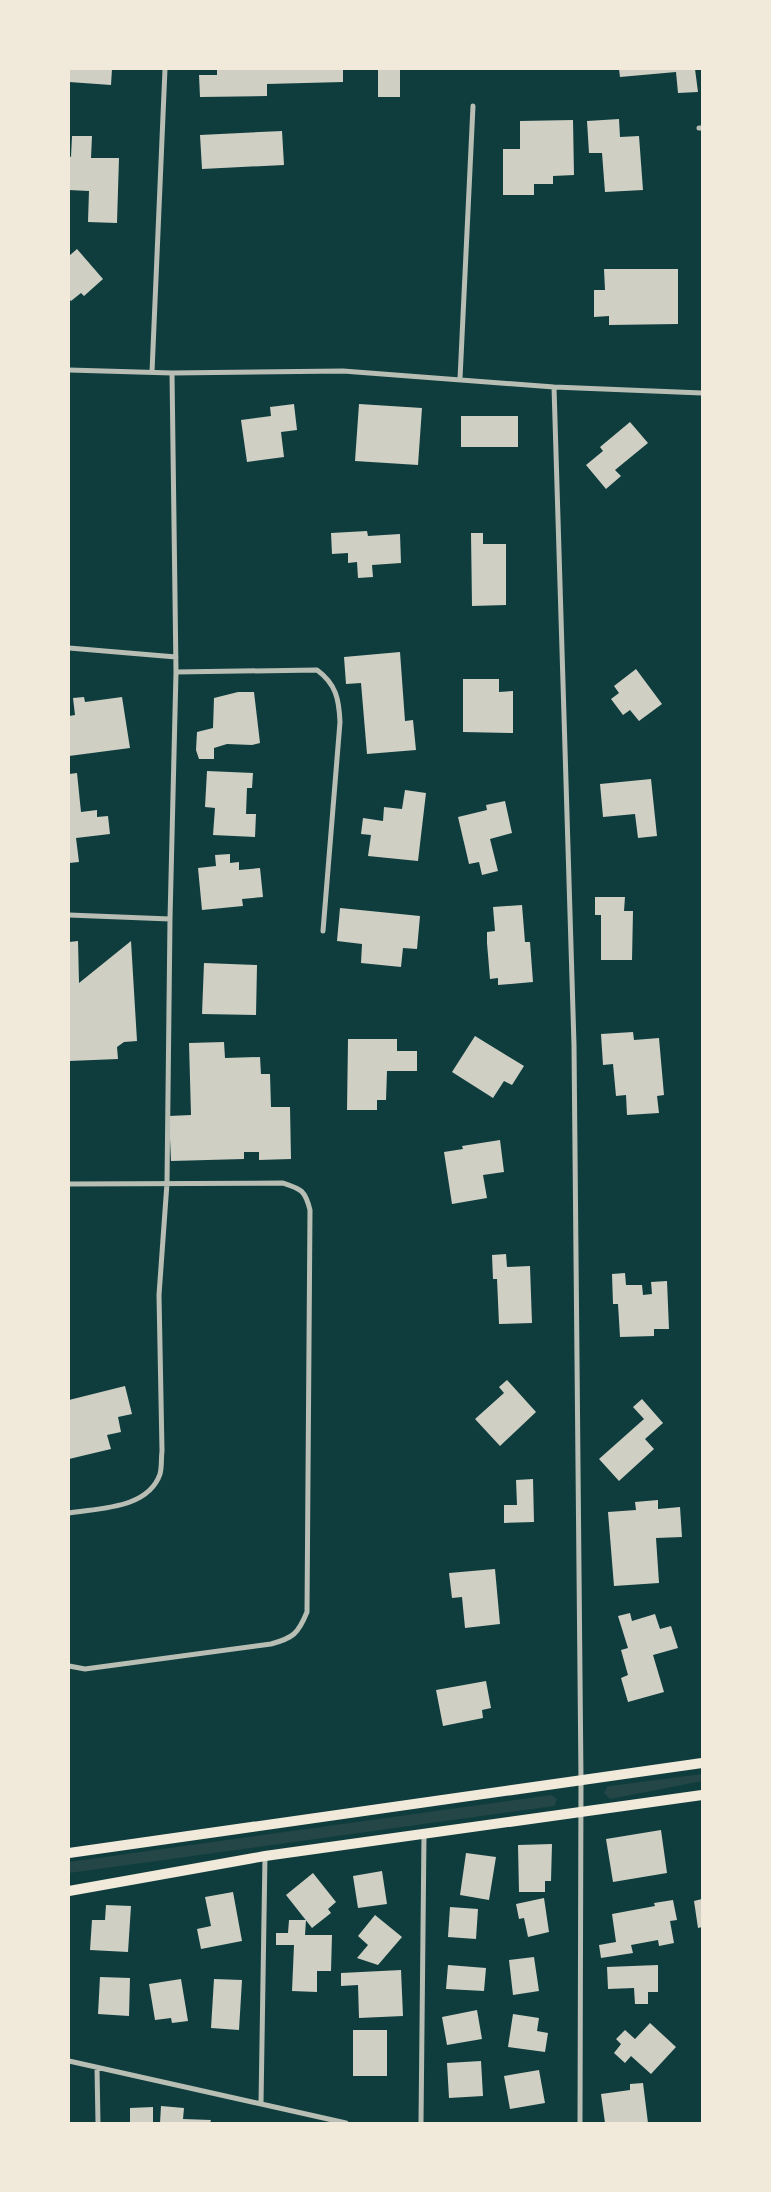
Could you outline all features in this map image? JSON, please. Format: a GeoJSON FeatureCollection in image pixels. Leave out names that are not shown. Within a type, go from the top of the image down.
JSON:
{"type":"FeatureCollection","features":[{"type":"Feature","properties":{"kind":"main road"},"geometry":{"type":"LineString","coordinates":[[69,1853],[702,1763]]}},
{"type":"Feature","properties":{"kind":"main road"},"geometry":{"type":"LineString","coordinates":[[69,1891],[264,1856],[702,1795]]}},
{"type":"Feature","properties":{"kind":"street"},"geometry":{"type":"LineString","coordinates":[[152,372],[165,69]]}},
{"type":"Feature","properties":{"kind":"street"},"geometry":{"type":"LineString","coordinates":[[460,379],[473,106]]}},
{"type":"Feature","properties":{"kind":"street"},"geometry":{"type":"LineString","coordinates":[[69,370],[172,373],[343,371],[554,387],[702,393]]}},
{"type":"Feature","properties":{"kind":"street"},"geometry":{"type":"LineString","coordinates":[[69,1513],[122,1504],[135,1499],[151,1488],[160,1473],[162,1450],[159,1296],[167,1183],[170,919],[176,672],[172,373]]}},
{"type":"Feature","properties":{"kind":"street"},"geometry":{"type":"LineString","coordinates":[[554,387],[574,1045],[581,1780],[580,2123]]}},
{"type":"Feature","properties":{"kind":"street"},"geometry":{"type":"LineString","coordinates":[[69,648],[176,656]]}},
{"type":"Feature","properties":{"kind":"street"},"geometry":{"type":"LineString","coordinates":[[176,672],[317,670],[334,686],[339,700],[340,722],[322,931]]}},
{"type":"Feature","properties":{"kind":"street"},"geometry":{"type":"LineString","coordinates":[[69,915],[170,919]]}},
{"type":"Feature","properties":{"kind":"street"},"geometry":{"type":"LineString","coordinates":[[69,1184],[283,1183],[301,1190],[307,1199],[310,1220],[306,1612],[301,1627],[290,1639],[271,1644],[85,1669],[69,1666]]}},
{"type":"Feature","properties":{"kind":"street"},"geometry":{"type":"LineString","coordinates":[[421,2123],[424,1834]]}},
{"type":"Feature","properties":{"kind":"street"},"geometry":{"type":"LineString","coordinates":[[262,2104],[264,1856]]}},
{"type":"Feature","properties":{"kind":"street"},"geometry":{"type":"LineString","coordinates":[[69,2061],[346,2123]]}},
{"type":"Feature","properties":{"kind":"street"},"geometry":{"type":"LineString","coordinates":[[97,2068],[98,2123]]}},
{"type":"Feature","properties":{"kind":"shaded area"},"geometry":{"type":"Polygon","coordinates":[[[702,1774],[702,1781],[610,1799],[604,1793],[607,1787],[610,1786],[702,1774]]]}},
{"type":"Feature","properties":{"kind":"shaded area"},"geometry":{"type":"Polygon","coordinates":[[[551,1795],[557,1799],[554,1806],[69,1873],[69,1862],[551,1795]]]}},
{"type":"Feature","properties":{"kind":"building"},"geometry":{"type":"Polygon","coordinates":[[[69,69],[112,69],[111,85],[69,82],[69,69]]]}},
{"type":"Feature","properties":{"kind":"building"},"geometry":{"type":"Polygon","coordinates":[[[217,69],[343,69],[343,82],[267,84],[267,96],[200,97],[199,75],[217,75],[217,69]]]}},
{"type":"Feature","properties":{"kind":"building"},"geometry":{"type":"Polygon","coordinates":[[[378,69],[400,69],[400,97],[378,97],[378,69]]]}},
{"type":"Feature","properties":{"kind":"building"},"geometry":{"type":"Polygon","coordinates":[[[619,69],[695,69],[698,92],[678,93],[676,72],[620,77],[619,69]]]}},
{"type":"Feature","properties":{"kind":"building"},"geometry":{"type":"Polygon","coordinates":[[[619,119],[620,137],[639,136],[643,190],[605,192],[602,153],[589,153],[587,121],[619,119]]]}},
{"type":"Feature","properties":{"kind":"building"},"geometry":{"type":"Polygon","coordinates":[[[573,120],[574,175],[553,176],[553,184],[534,184],[534,195],[503,195],[503,149],[520,149],[520,121],[573,120]]]}},
{"type":"Feature","properties":{"kind":"building"},"geometry":{"type":"Polygon","coordinates":[[[282,131],[284,165],[202,169],[200,135],[282,131]]]}},
{"type":"Feature","properties":{"kind":"building"},"geometry":{"type":"Polygon","coordinates":[[[72,136],[92,136],[91,158],[119,158],[117,223],[88,222],[89,191],[69,190],[69,156],[71,157],[72,136]]]}},
{"type":"Feature","properties":{"kind":"building"},"geometry":{"type":"Polygon","coordinates":[[[77,249],[103,279],[84,296],[81,293],[71,301],[69,299],[69,256],[77,249]]]}},
{"type":"Feature","properties":{"kind":"building"},"geometry":{"type":"Polygon","coordinates":[[[604,269],[678,269],[678,324],[609,325],[609,316],[594,317],[594,290],[605,290],[604,269]]]}},
{"type":"Feature","properties":{"kind":"building"},"geometry":{"type":"Polygon","coordinates":[[[294,404],[297,430],[281,432],[284,457],[247,462],[241,420],[271,416],[270,407],[294,404]]]}},
{"type":"Feature","properties":{"kind":"building"},"geometry":{"type":"Polygon","coordinates":[[[359,404],[422,408],[418,465],[355,461],[359,404]]]}},
{"type":"Feature","properties":{"kind":"building"},"geometry":{"type":"Polygon","coordinates":[[[461,416],[518,416],[518,447],[461,447],[461,416]]]}},
{"type":"Feature","properties":{"kind":"building"},"geometry":{"type":"Polygon","coordinates":[[[630,422],[648,443],[615,470],[621,476],[606,489],[586,465],[603,451],[600,447],[630,422]]]}},
{"type":"Feature","properties":{"kind":"building"},"geometry":{"type":"Polygon","coordinates":[[[367,531],[368,536],[400,534],[401,563],[372,565],[373,577],[358,578],[357,562],[348,563],[348,553],[332,554],[331,533],[367,531]]]}},
{"type":"Feature","properties":{"kind":"building"},"geometry":{"type":"Polygon","coordinates":[[[471,533],[483,533],[483,544],[506,544],[506,605],[472,606],[471,533]]]}},
{"type":"Feature","properties":{"kind":"building"},"geometry":{"type":"Polygon","coordinates":[[[400,652],[405,721],[413,720],[416,750],[367,754],[361,683],[346,684],[344,657],[400,652]]]}},
{"type":"Feature","properties":{"kind":"building"},"geometry":{"type":"Polygon","coordinates":[[[636,669],[662,704],[639,721],[630,710],[623,715],[611,699],[619,693],[614,686],[636,669]]]}},
{"type":"Feature","properties":{"kind":"building"},"geometry":{"type":"Polygon","coordinates":[[[463,679],[499,679],[499,692],[513,691],[513,733],[463,732],[463,679]]]}},
{"type":"Feature","properties":{"kind":"building"},"geometry":{"type":"Polygon","coordinates":[[[238,692],[254,692],[260,743],[252,745],[227,744],[214,748],[214,759],[199,759],[196,750],[197,732],[213,728],[214,698],[238,692]]]}},
{"type":"Feature","properties":{"kind":"building"},"geometry":{"type":"Polygon","coordinates":[[[84,697],[85,702],[122,697],[130,748],[69,756],[69,716],[75,715],[73,698],[84,697]]]}},
{"type":"Feature","properties":{"kind":"building"},"geometry":{"type":"Polygon","coordinates":[[[207,771],[253,773],[252,788],[247,788],[246,814],[256,814],[255,837],[213,835],[215,808],[205,807],[207,771]]]}},
{"type":"Feature","properties":{"kind":"building"},"geometry":{"type":"Polygon","coordinates":[[[77,773],[81,812],[97,810],[97,817],[108,816],[110,834],[76,838],[79,862],[69,863],[69,774],[77,773]]]}},
{"type":"Feature","properties":{"kind":"building"},"geometry":{"type":"Polygon","coordinates":[[[651,779],[657,836],[638,838],[635,814],[603,817],[600,784],[651,779]]]}},
{"type":"Feature","properties":{"kind":"building"},"geometry":{"type":"Polygon","coordinates":[[[405,790],[426,793],[418,861],[368,856],[371,835],[361,834],[363,818],[383,821],[384,807],[402,809],[405,790]]]}},
{"type":"Feature","properties":{"kind":"building"},"geometry":{"type":"Polygon","coordinates":[[[505,801],[512,833],[490,839],[498,871],[482,875],[479,862],[469,864],[458,817],[487,810],[486,805],[505,801]]]}},
{"type":"Feature","properties":{"kind":"building"},"geometry":{"type":"Polygon","coordinates":[[[230,854],[230,863],[239,862],[239,870],[260,868],[263,897],[242,899],[243,906],[202,910],[198,868],[216,866],[215,855],[230,854]]]}},
{"type":"Feature","properties":{"kind":"building"},"geometry":{"type":"Polygon","coordinates":[[[595,897],[625,897],[624,911],[633,911],[632,960],[601,960],[601,915],[595,915],[595,897]]]}},
{"type":"Feature","properties":{"kind":"building"},"geometry":{"type":"Polygon","coordinates":[[[522,905],[525,942],[530,942],[533,982],[498,985],[498,978],[490,979],[487,943],[487,932],[495,931],[493,907],[522,905]]]}},
{"type":"Feature","properties":{"kind":"building"},"geometry":{"type":"Polygon","coordinates":[[[340,908],[420,916],[417,949],[403,948],[401,967],[361,963],[362,944],[337,941],[340,908]]]}},
{"type":"Feature","properties":{"kind":"building"},"geometry":{"type":"Polygon","coordinates":[[[78,941],[79,983],[131,941],[137,1041],[124,1042],[117,1047],[118,1059],[69,1061],[69,942],[78,941]]]}},
{"type":"Feature","properties":{"kind":"building"},"geometry":{"type":"Polygon","coordinates":[[[204,963],[257,965],[256,1015],[202,1014],[204,963]]]}},
{"type":"Feature","properties":{"kind":"building"},"geometry":{"type":"Polygon","coordinates":[[[633,1032],[634,1040],[659,1038],[664,1095],[657,1096],[659,1113],[627,1115],[626,1095],[616,1096],[613,1064],[603,1065],[601,1034],[633,1032]]]}},
{"type":"Feature","properties":{"kind":"building"},"geometry":{"type":"Polygon","coordinates":[[[475,1036],[524,1066],[512,1085],[504,1081],[493,1098],[452,1072],[475,1036]]]}},
{"type":"Feature","properties":{"kind":"building"},"geometry":{"type":"Polygon","coordinates":[[[348,1039],[397,1039],[397,1051],[417,1051],[417,1071],[387,1071],[386,1100],[377,1100],[377,1110],[347,1110],[348,1039]]]}},
{"type":"Feature","properties":{"kind":"building"},"geometry":{"type":"Polygon","coordinates":[[[224,1042],[225,1058],[260,1057],[261,1074],[270,1074],[271,1107],[290,1107],[291,1159],[259,1160],[259,1152],[244,1152],[244,1159],[171,1161],[169,1116],[191,1115],[189,1043],[224,1042]]]}},
{"type":"Feature","properties":{"kind":"building"},"geometry":{"type":"Polygon","coordinates":[[[500,1140],[504,1172],[483,1175],[487,1198],[452,1204],[444,1152],[463,1149],[462,1146],[500,1140]]]}},
{"type":"Feature","properties":{"kind":"building"},"geometry":{"type":"Polygon","coordinates":[[[506,1254],[507,1267],[530,1266],[532,1323],[499,1324],[497,1279],[493,1279],[492,1255],[506,1254]]]}},
{"type":"Feature","properties":{"kind":"building"},"geometry":{"type":"Polygon","coordinates":[[[625,1273],[626,1285],[642,1285],[643,1295],[652,1294],[651,1282],[667,1281],[669,1329],[654,1329],[654,1336],[620,1337],[618,1304],[613,1304],[612,1274],[625,1273]]]}},
{"type":"Feature","properties":{"kind":"building"},"geometry":{"type":"Polygon","coordinates":[[[507,1380],[536,1412],[500,1446],[475,1419],[504,1393],[499,1387],[507,1380]]]}},
{"type":"Feature","properties":{"kind":"building"},"geometry":{"type":"Polygon","coordinates":[[[125,1386],[132,1414],[118,1417],[121,1432],[107,1435],[111,1449],[69,1459],[69,1400],[125,1386]]]}},
{"type":"Feature","properties":{"kind":"building"},"geometry":{"type":"Polygon","coordinates":[[[642,1399],[663,1423],[645,1439],[654,1449],[619,1481],[599,1459],[644,1419],[633,1407],[642,1399]]]}},
{"type":"Feature","properties":{"kind":"building"},"geometry":{"type":"Polygon","coordinates":[[[533,1479],[534,1522],[504,1523],[504,1505],[517,1505],[516,1480],[533,1479]]]}},
{"type":"Feature","properties":{"kind":"building"},"geometry":{"type":"Polygon","coordinates":[[[658,1500],[658,1509],[680,1507],[682,1537],[656,1538],[659,1583],[614,1586],[608,1512],[636,1510],[635,1502],[658,1500]]]}},
{"type":"Feature","properties":{"kind":"building"},"geometry":{"type":"Polygon","coordinates":[[[495,1569],[500,1624],[465,1628],[462,1597],[452,1598],[449,1573],[495,1569]]]}},
{"type":"Feature","properties":{"kind":"building"},"geometry":{"type":"Polygon","coordinates":[[[630,1613],[632,1621],[655,1614],[660,1629],[671,1626],[678,1648],[653,1655],[664,1692],[628,1702],[621,1678],[628,1675],[621,1650],[628,1648],[618,1616],[630,1613]]]}},
{"type":"Feature","properties":{"kind":"building"},"geometry":{"type":"Polygon","coordinates":[[[486,1681],[491,1708],[482,1710],[483,1718],[443,1726],[436,1690],[486,1681]]]}},
{"type":"Feature","properties":{"kind":"building"},"geometry":{"type":"Polygon","coordinates":[[[661,1830],[667,1873],[613,1882],[606,1839],[661,1830]]]}},
{"type":"Feature","properties":{"kind":"building"},"geometry":{"type":"Polygon","coordinates":[[[552,1844],[551,1881],[545,1881],[545,1892],[519,1892],[518,1845],[552,1844]]]}},
{"type":"Feature","properties":{"kind":"building"},"geometry":{"type":"Polygon","coordinates":[[[466,1853],[496,1857],[489,1900],[460,1895],[466,1853]]]}},
{"type":"Feature","properties":{"kind":"building"},"geometry":{"type":"Polygon","coordinates":[[[382,1871],[387,1904],[358,1908],[353,1876],[382,1871]]]}},
{"type":"Feature","properties":{"kind":"building"},"geometry":{"type":"Polygon","coordinates":[[[313,1873],[336,1902],[328,1909],[331,1913],[312,1928],[286,1895],[313,1873]]]}},
{"type":"Feature","properties":{"kind":"building"},"geometry":{"type":"Polygon","coordinates":[[[233,1892],[242,1941],[201,1949],[197,1929],[211,1926],[205,1897],[233,1892]]]}},
{"type":"Feature","properties":{"kind":"building"},"geometry":{"type":"Polygon","coordinates":[[[544,1898],[549,1932],[528,1937],[524,1918],[519,1919],[516,1904],[544,1898]]]}},
{"type":"Feature","properties":{"kind":"building"},"geometry":{"type":"Polygon","coordinates":[[[702,1899],[702,1927],[698,1928],[694,1901],[702,1899]]]}},
{"type":"Feature","properties":{"kind":"building"},"geometry":{"type":"Polygon","coordinates":[[[673,1900],[677,1920],[670,1921],[674,1943],[659,1946],[658,1940],[631,1945],[633,1953],[601,1958],[599,1945],[616,1942],[612,1914],[655,1906],[654,1903],[673,1900]]]}},
{"type":"Feature","properties":{"kind":"building"},"geometry":{"type":"Polygon","coordinates":[[[106,1905],[131,1906],[128,1952],[90,1950],[92,1920],[105,1920],[106,1905]]]}},
{"type":"Feature","properties":{"kind":"building"},"geometry":{"type":"Polygon","coordinates":[[[450,1907],[478,1909],[476,1939],[448,1937],[450,1907]]]}},
{"type":"Feature","properties":{"kind":"building"},"geometry":{"type":"Polygon","coordinates":[[[375,1915],[402,1937],[378,1965],[357,1958],[368,1945],[358,1936],[375,1915]]]}},
{"type":"Feature","properties":{"kind":"building"},"geometry":{"type":"Polygon","coordinates":[[[289,1920],[306,1920],[305,1935],[332,1935],[331,1971],[317,1971],[317,1992],[292,1991],[294,1945],[276,1945],[276,1933],[288,1933],[289,1920]]]}},
{"type":"Feature","properties":{"kind":"building"},"geometry":{"type":"Polygon","coordinates":[[[534,1957],[539,1991],[513,1995],[509,1960],[534,1957]]]}},
{"type":"Feature","properties":{"kind":"building"},"geometry":{"type":"Polygon","coordinates":[[[448,1965],[486,1968],[484,1991],[446,1989],[448,1965]]]}},
{"type":"Feature","properties":{"kind":"building"},"geometry":{"type":"Polygon","coordinates":[[[658,1965],[658,1992],[648,1992],[648,2004],[635,2004],[634,1988],[608,1989],[607,1967],[658,1965]]]}},
{"type":"Feature","properties":{"kind":"building"},"geometry":{"type":"Polygon","coordinates":[[[401,1970],[403,2016],[359,2018],[358,1985],[341,1986],[341,1973],[401,1970]]]}},
{"type":"Feature","properties":{"kind":"building"},"geometry":{"type":"Polygon","coordinates":[[[100,1977],[130,1978],[129,2016],[98,2014],[100,1977]]]}},
{"type":"Feature","properties":{"kind":"building"},"geometry":{"type":"Polygon","coordinates":[[[181,1979],[188,2021],[172,2023],[171,2018],[155,2020],[149,1984],[181,1979]]]}},
{"type":"Feature","properties":{"kind":"building"},"geometry":{"type":"Polygon","coordinates":[[[214,1979],[242,1980],[239,2030],[211,2028],[214,1979]]]}},
{"type":"Feature","properties":{"kind":"building"},"geometry":{"type":"Polygon","coordinates":[[[477,2010],[482,2039],[447,2045],[442,2017],[477,2010]]]}},
{"type":"Feature","properties":{"kind":"building"},"geometry":{"type":"Polygon","coordinates":[[[513,2014],[539,2018],[537,2031],[548,2033],[545,2052],[508,2047],[513,2014]]]}},
{"type":"Feature","properties":{"kind":"building"},"geometry":{"type":"Polygon","coordinates":[[[650,2023],[676,2047],[651,2074],[631,2056],[625,2063],[614,2053],[621,2044],[616,2039],[625,2030],[635,2039],[650,2023]]]}},
{"type":"Feature","properties":{"kind":"building"},"geometry":{"type":"Polygon","coordinates":[[[353,2030],[387,2030],[387,2076],[353,2076],[353,2030]]]}},
{"type":"Feature","properties":{"kind":"building"},"geometry":{"type":"Polygon","coordinates":[[[481,2061],[483,2096],[449,2098],[447,2063],[481,2061]]]}},
{"type":"Feature","properties":{"kind":"building"},"geometry":{"type":"Polygon","coordinates":[[[539,2070],[545,2103],[510,2109],[504,2076],[539,2070]]]}},
{"type":"Feature","properties":{"kind":"building"},"geometry":{"type":"Polygon","coordinates":[[[643,2083],[648,2123],[605,2123],[601,2094],[630,2090],[630,2084],[643,2083]]]}},
{"type":"Feature","properties":{"kind":"building"},"geometry":{"type":"Polygon","coordinates":[[[161,2106],[184,2108],[183,2119],[211,2120],[210,2123],[160,2123],[161,2106]]]}},
{"type":"Feature","properties":{"kind":"building"},"geometry":{"type":"Polygon","coordinates":[[[153,2107],[153,2123],[130,2123],[130,2108],[153,2107]]]}}]}
